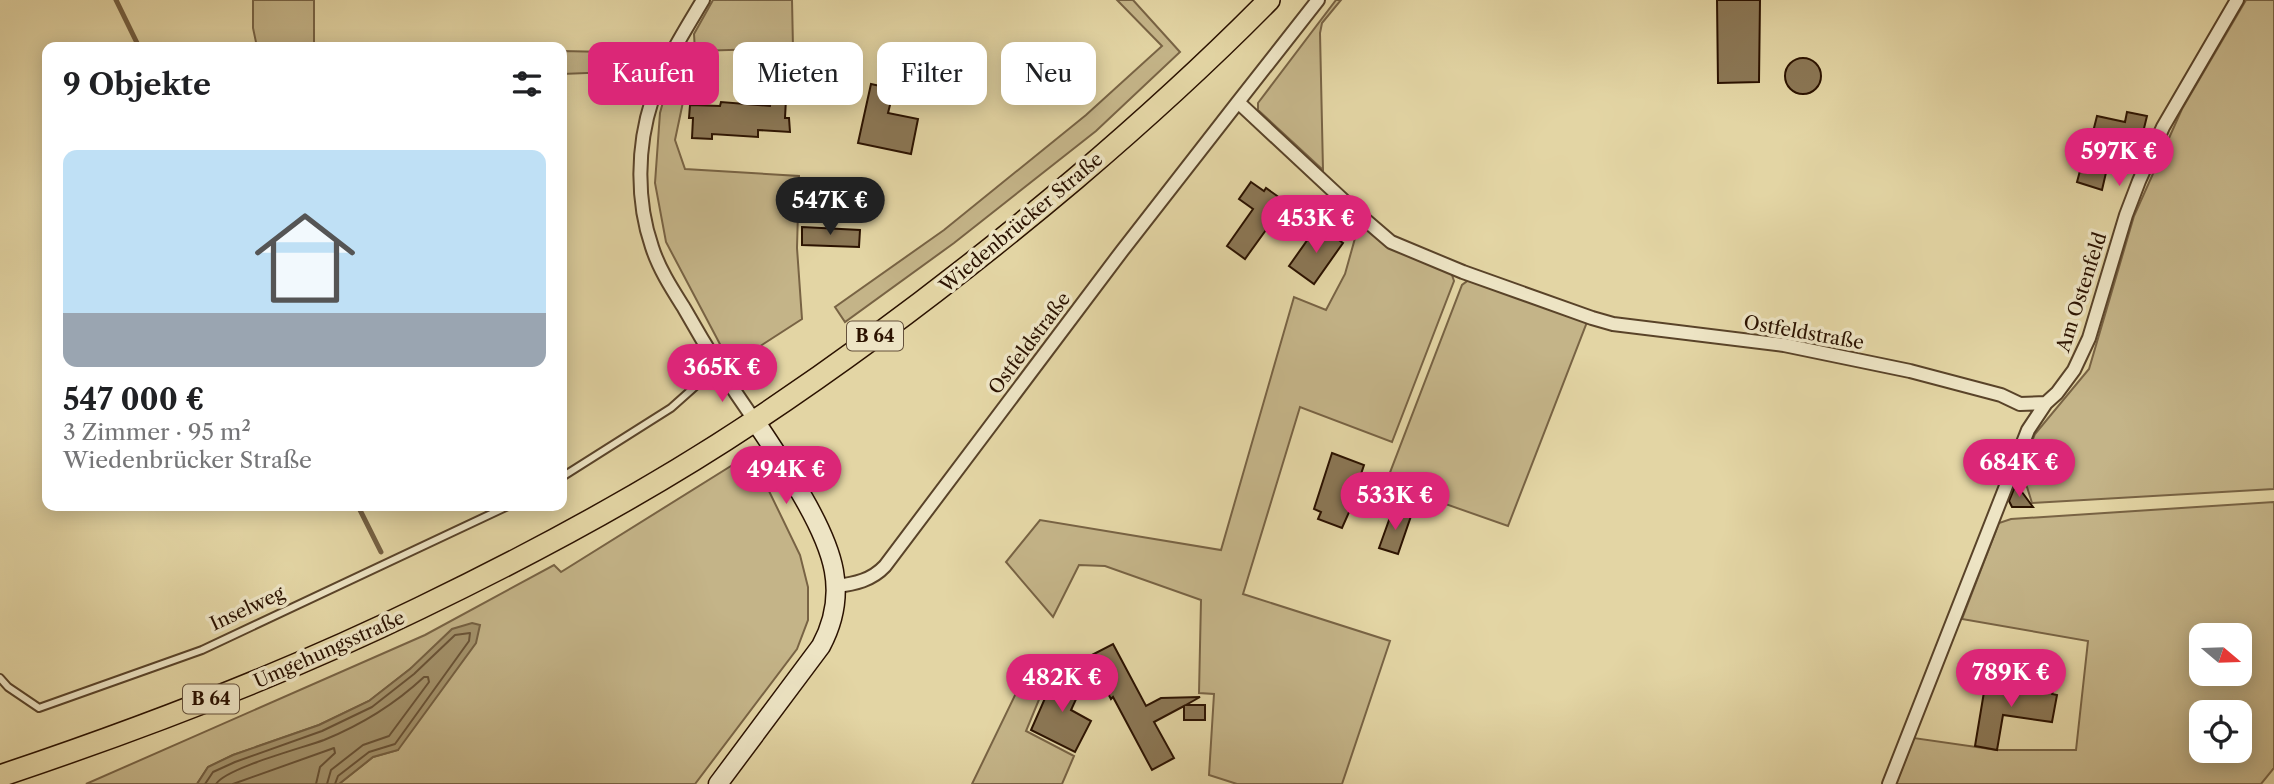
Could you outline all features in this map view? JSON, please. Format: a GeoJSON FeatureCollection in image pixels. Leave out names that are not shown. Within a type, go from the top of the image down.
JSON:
{"type":"FeatureCollection","features":[{"type":"Feature","properties":{"kind":"main road","name":"Wiedenbrücker Straße"},"geometry":{"type":"LineString","coordinates":[[570,530],[755,421],[925,301],[994,248],[1207,62],[1269,0]]}},
{"type":"Feature","properties":{"kind":"main road"},"geometry":{"type":"LineString","coordinates":[[718,784],[821,646],[832,621],[836,586],[832,558],[820,527],[779,456],[755,421]]}},
{"type":"Feature","properties":{"kind":"main road","name":"Umgehungsstraße"},"geometry":{"type":"LineString","coordinates":[[0,776],[163,718],[310,658],[418,610],[570,530]]}},
{"type":"Feature","properties":{"kind":"street"},"geometry":{"type":"LineString","coordinates":[[703,0],[667,61],[651,101],[643,143],[641,185],[652,248],[663,272],[718,367],[755,421]]}},
{"type":"Feature","properties":{"kind":"street","name":"Ostfeldstraße"},"geometry":{"type":"LineString","coordinates":[[836,586],[863,581],[886,566],[1114,262],[1318,0]]}},
{"type":"Feature","properties":{"kind":"street","name":"Am Ostenfeld"},"geometry":{"type":"LineString","coordinates":[[2028,430],[2074,370],[2089,338],[2126,215],[2163,127],[2237,0]]}},
{"type":"Feature","properties":{"kind":"street","name":"Ostfeldstraße"},"geometry":{"type":"LineString","coordinates":[[1238,102],[1391,242],[1463,272],[1613,324],[1784,345],[1910,372],[2001,395],[2020,404]]}},
{"type":"Feature","properties":{"kind":"street"},"geometry":{"type":"LineString","coordinates":[[1889,784],[2028,430],[2020,404],[2046,404]]}},
{"type":"Feature","properties":{"kind":"lane"},"geometry":{"type":"LineString","coordinates":[[567,474],[671,408],[718,367]]}},
{"type":"Feature","properties":{"kind":"lane","name":"Inselweg"},"geometry":{"type":"LineString","coordinates":[[0,678],[8,687],[39,708],[202,650],[497,511]]}},
{"type":"Feature","properties":{"kind":"shaded area"},"geometry":{"type":"Polygon","coordinates":[[[253,0],[314,0],[314,42],[256,42],[253,0]]]}},
{"type":"Feature","properties":{"kind":"shaded area"},"geometry":{"type":"Polygon","coordinates":[[[713,0],[792,0],[793,42],[733,42],[733,50],[719,50],[719,42],[694,42],[694,34],[713,0]]]}},
{"type":"Feature","properties":{"kind":"shaded area"},"geometry":{"type":"Polygon","coordinates":[[[1117,0],[1133,0],[1180,52],[1096,131],[954,243],[845,322],[835,307],[944,230],[1086,115],[1162,46],[1117,0]]]}},
{"type":"Feature","properties":{"kind":"shaded area"},"geometry":{"type":"Polygon","coordinates":[[[1336,0],[1341,0],[1322,23],[1320,33],[1323,170],[1258,110],[1258,103],[1336,0]]]}},
{"type":"Feature","properties":{"kind":"shaded area"},"geometry":{"type":"Polygon","coordinates":[[[2246,0],[2274,0],[2274,489],[2032,503],[2027,487],[2016,481],[2035,434],[2089,369],[2134,216],[2182,109],[2246,0]]]}},
{"type":"Feature","properties":{"kind":"shaded area"},"geometry":{"type":"Polygon","coordinates":[[[567,51],[588,52],[588,73],[567,74],[567,51]]]}},
{"type":"Feature","properties":{"kind":"shaded area"},"geometry":{"type":"Polygon","coordinates":[[[662,105],[682,105],[675,140],[685,169],[799,176],[797,248],[802,319],[731,365],[666,242],[655,183],[662,105]]]}},
{"type":"Feature","properties":{"kind":"shaded area"},"geometry":{"type":"Polygon","coordinates":[[[1359,224],[1389,246],[1451,272],[1454,281],[1392,442],[1300,407],[1243,594],[1390,641],[1342,784],[1237,784],[1209,775],[1214,694],[1199,693],[1201,600],[1105,566],[1079,565],[1053,617],[1006,562],[1040,520],[1221,550],[1294,297],[1326,310],[1345,274],[1359,224]]]}},
{"type":"Feature","properties":{"kind":"shaded area"},"geometry":{"type":"Polygon","coordinates":[[[1470,279],[1587,322],[1508,526],[1386,483],[1462,285],[1470,279]]]}},
{"type":"Feature","properties":{"kind":"shaded area"},"geometry":{"type":"Polygon","coordinates":[[[739,461],[769,491],[800,555],[808,587],[808,620],[797,649],[695,784],[339,784],[373,757],[398,750],[410,669],[369,701],[319,725],[233,755],[208,767],[197,784],[86,784],[425,635],[554,565],[561,572],[739,461]]]}},
{"type":"Feature","properties":{"kind":"shaded area"},"geometry":{"type":"Polygon","coordinates":[[[2274,502],[2274,768],[2261,784],[1896,784],[1914,738],[1997,750],[2076,750],[2088,641],[1962,619],[1999,523],[2011,519],[2274,502]]]}},
{"type":"Feature","properties":{"kind":"shaded area"},"geometry":{"type":"Polygon","coordinates":[[[1034,656],[1050,673],[1026,731],[1074,756],[1062,784],[972,784],[1034,656]]]}},
{"type":"Feature","properties":{"kind":"water"},"geometry":{"type":"Polygon","coordinates":[[[472,623],[480,625],[476,643],[398,750],[373,757],[339,784],[197,784],[208,767],[233,755],[319,725],[369,701],[410,669],[452,629],[472,623]]]}},
{"type":"Feature","properties":{"kind":"building"},"geometry":{"type":"Polygon","coordinates":[[[1717,0],[1760,0],[1759,82],[1718,83],[1717,0]]]}},
{"type":"Feature","properties":{"kind":"building"},"geometry":{"type":"Polygon","coordinates":[[[1803,58],[1816,63],[1821,76],[1816,89],[1803,94],[1790,89],[1785,76],[1790,63],[1803,58]]]}},
{"type":"Feature","properties":{"kind":"building"},"geometry":{"type":"Polygon","coordinates":[[[871,84],[877,85],[877,105],[890,105],[888,113],[918,119],[911,154],[858,143],[871,84]]]}},
{"type":"Feature","properties":{"kind":"building"},"geometry":{"type":"Polygon","coordinates":[[[721,102],[786,105],[785,118],[789,118],[790,132],[758,130],[758,137],[712,134],[712,139],[692,138],[693,118],[689,118],[690,105],[720,106],[721,102]]]}},
{"type":"Feature","properties":{"kind":"building"},"geometry":{"type":"Polygon","coordinates":[[[2127,112],[2147,116],[2137,157],[2111,151],[2102,190],[2077,182],[2081,167],[2084,168],[2097,116],[2125,122],[2127,112]]]}},
{"type":"Feature","properties":{"kind":"building"},"geometry":{"type":"Polygon","coordinates":[[[1251,182],[1264,191],[1266,188],[1280,198],[1278,201],[1284,205],[1245,259],[1227,246],[1253,209],[1239,199],[1251,182]]]}},
{"type":"Feature","properties":{"kind":"building"},"geometry":{"type":"Polygon","coordinates":[[[1318,225],[1343,243],[1314,284],[1289,266],[1318,225]]]}},
{"type":"Feature","properties":{"kind":"building"},"geometry":{"type":"Polygon","coordinates":[[[802,227],[860,230],[859,247],[802,245],[802,227]]]}},
{"type":"Feature","properties":{"kind":"building"},"geometry":{"type":"Polygon","coordinates":[[[1332,453],[1364,465],[1354,501],[1342,528],[1318,519],[1321,512],[1314,509],[1332,453]]]}},
{"type":"Feature","properties":{"kind":"building"},"geometry":{"type":"Polygon","coordinates":[[[2016,484],[2033,507],[2012,507],[2009,501],[2016,484]]]}},
{"type":"Feature","properties":{"kind":"building"},"geometry":{"type":"Polygon","coordinates":[[[1393,509],[1411,516],[1398,554],[1379,548],[1393,509]]]}},
{"type":"Feature","properties":{"kind":"building"},"geometry":{"type":"Polygon","coordinates":[[[1113,644],[1146,706],[1161,698],[1200,697],[1186,705],[1205,705],[1205,720],[1184,720],[1184,706],[1154,722],[1174,758],[1152,770],[1088,657],[1113,644]]]}},
{"type":"Feature","properties":{"kind":"building"},"geometry":{"type":"Polygon","coordinates":[[[1057,671],[1083,684],[1071,710],[1091,721],[1075,752],[1031,730],[1057,671]]]}},
{"type":"Feature","properties":{"kind":"building"},"geometry":{"type":"Polygon","coordinates":[[[1986,680],[2053,690],[2052,694],[2057,695],[2052,722],[2003,715],[1997,750],[1975,746],[1986,680]]]}},
{"type":"Feature","properties":{"kind":"waterway"},"geometry":{"type":"LineString","coordinates":[[116,0],[137,42]]}},
{"type":"Feature","properties":{"kind":"waterway"},"geometry":{"type":"LineString","coordinates":[[360,511],[381,552]]}}]}
